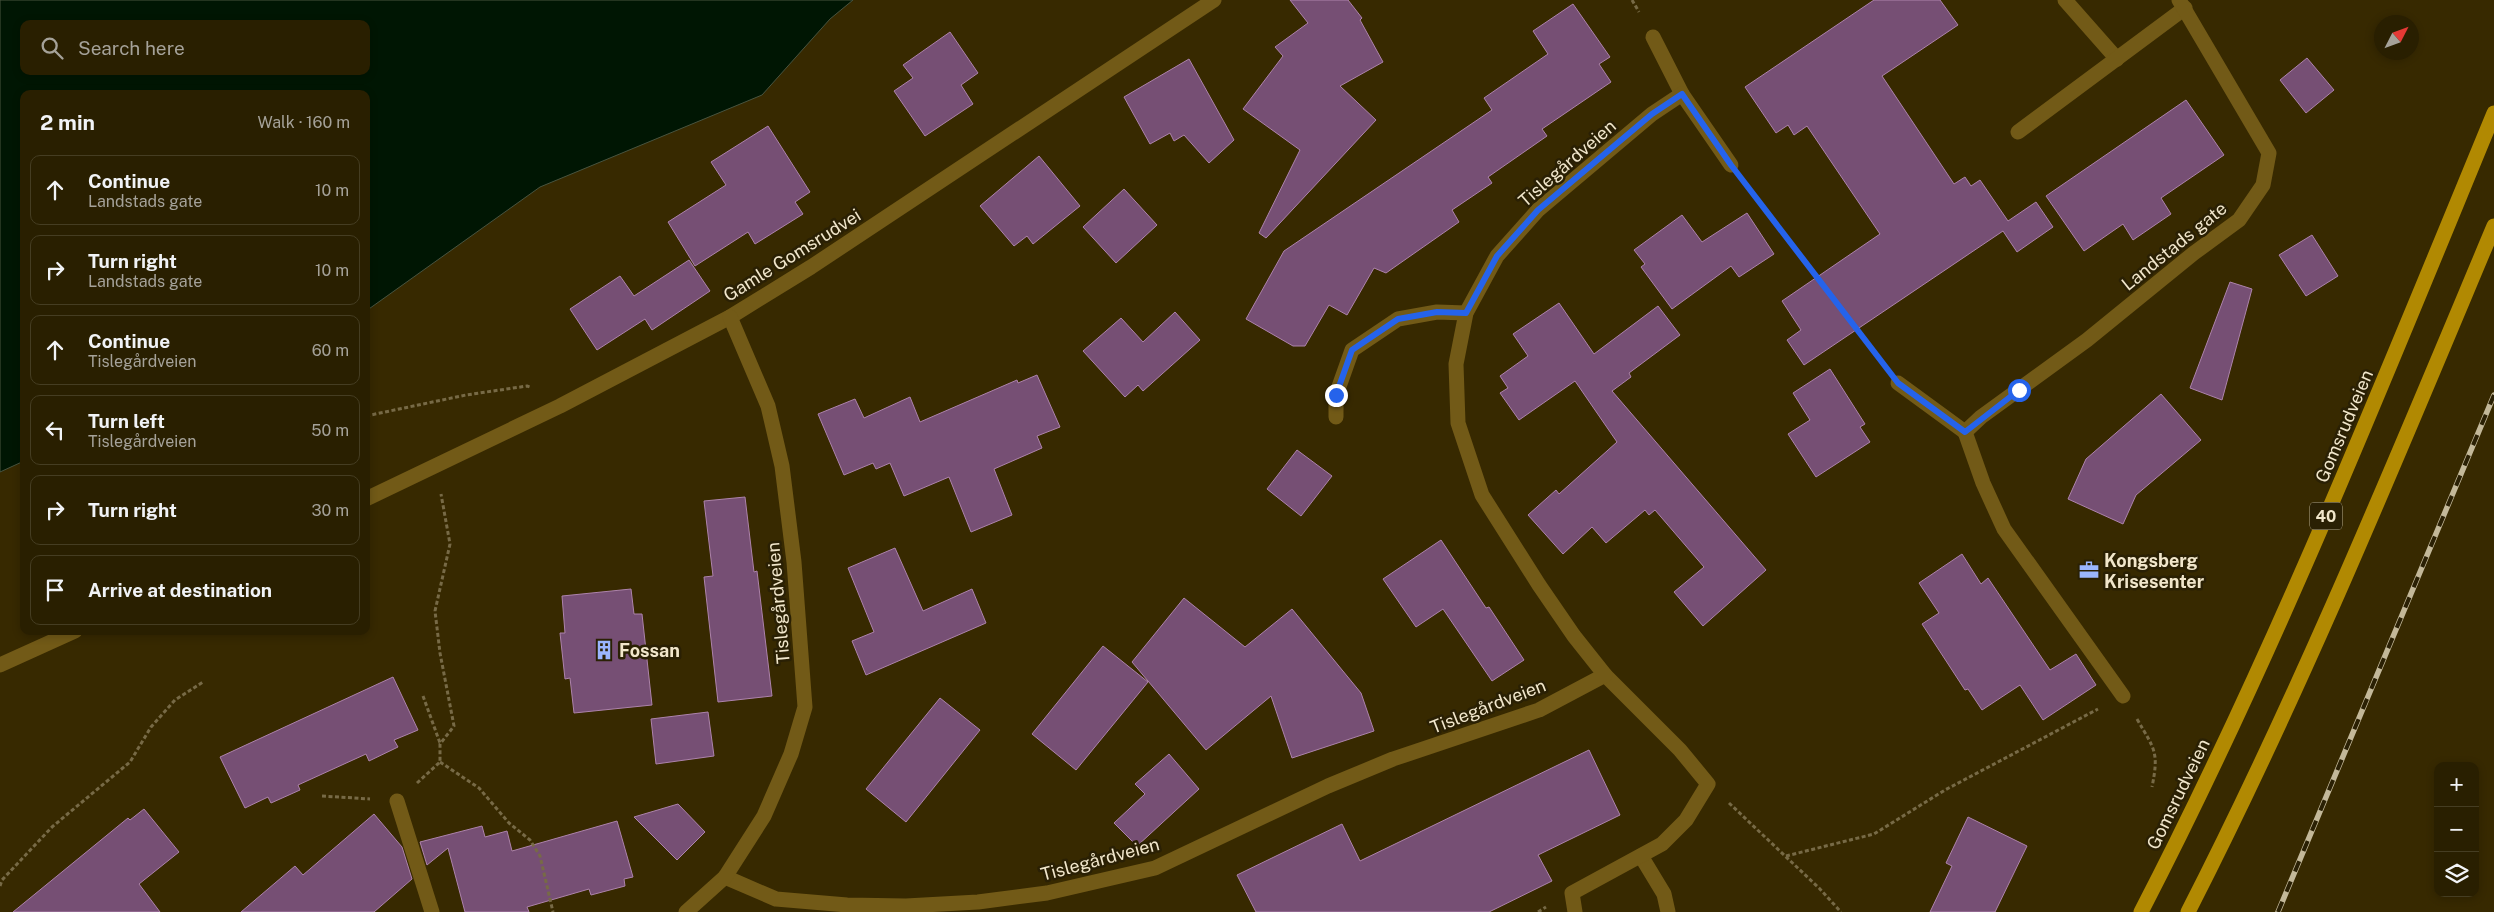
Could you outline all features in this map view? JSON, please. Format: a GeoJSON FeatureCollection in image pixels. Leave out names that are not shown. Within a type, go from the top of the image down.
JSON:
{"type":"FeatureCollection","features":[{"type":"Feature","properties":{"kind":"main road","name":"Gomsrudveien"},"geometry":{"type":"LineString","coordinates":[[2141,912],[2196,802],[2304,568],[2494,113]]}},
{"type":"Feature","properties":{"kind":"main road","name":"40"},"geometry":{"type":"LineString","coordinates":[[2188,912],[2237,812],[2342,585],[2494,226]]}},
{"type":"Feature","properties":{"kind":"street","name":"Gamle Gomsrudvei"},"geometry":{"type":"LineString","coordinates":[[370,497],[560,406],[730,317],[811,267],[1214,0]]}},
{"type":"Feature","properties":{"kind":"street"},"geometry":{"type":"LineString","coordinates":[[2065,0],[2117,59]]}},
{"type":"Feature","properties":{"kind":"street"},"geometry":{"type":"LineString","coordinates":[[2018,132],[2117,59],[2187,2]]}},
{"type":"Feature","properties":{"kind":"street","name":"Landstads gate"},"geometry":{"type":"LineString","coordinates":[[1965,432],[1981,417],[2087,340],[2194,253],[2239,220],[2263,185],[2269,153],[2187,2]]}},
{"type":"Feature","properties":{"kind":"street"},"geometry":{"type":"LineString","coordinates":[[1653,37],[1682,94],[1731,165]]}},
{"type":"Feature","properties":{"kind":"street","name":"Tislegårdveien"},"geometry":{"type":"LineString","coordinates":[[725,877],[776,899],[847,908],[978,902],[1047,893],[1154,868],[1328,786],[1393,759],[1539,710],[1605,675],[1539,585],[1482,495],[1458,423],[1456,364],[1466,313],[1497,256],[1538,210],[1652,114],[1682,94]]}},
{"type":"Feature","properties":{"kind":"street"},"geometry":{"type":"LineString","coordinates":[[1336,417],[1336,395],[1352,350],[1398,319],[1437,312],[1466,313]]}},
{"type":"Feature","properties":{"kind":"street","name":"Tislegårdveien"},"geometry":{"type":"LineString","coordinates":[[686,912],[725,877],[764,816],[791,754],[806,707],[794,562],[782,466],[768,406],[730,317]]}},
{"type":"Feature","properties":{"kind":"street"},"geometry":{"type":"LineString","coordinates":[[1898,383],[1965,432],[1983,483],[2004,529],[2122,696]]}},
{"type":"Feature","properties":{"kind":"street"},"geometry":{"type":"LineString","coordinates":[[0,665],[66,635]]}},
{"type":"Feature","properties":{"kind":"street"},"geometry":{"type":"LineString","coordinates":[[1575,912],[1572,893],[1662,844],[1676,832],[1708,784],[1680,750],[1605,675]]}},
{"type":"Feature","properties":{"kind":"street"},"geometry":{"type":"LineString","coordinates":[[397,801],[432,912]]}},
{"type":"Feature","properties":{"kind":"street"},"geometry":{"type":"LineString","coordinates":[[1641,856],[1664,894],[1668,912]]}},
{"type":"Feature","properties":{"kind":"path"},"geometry":{"type":"LineString","coordinates":[[1731,165],[1898,383]]}},
{"type":"Feature","properties":{"kind":"path"},"geometry":{"type":"LineString","coordinates":[[370,415],[466,395],[527,386],[550,396],[560,406]]}},
{"type":"Feature","properties":{"kind":"path"},"geometry":{"type":"LineString","coordinates":[[436,466],[450,544],[435,610],[440,652],[454,726]]}},
{"type":"Feature","properties":{"kind":"path"},"geometry":{"type":"LineString","coordinates":[[0,886],[2,880],[52,827],[130,762],[151,727],[175,700],[203,682]]}},
{"type":"Feature","properties":{"kind":"path"},"geometry":{"type":"LineString","coordinates":[[423,696],[440,744]]}},
{"type":"Feature","properties":{"kind":"path"},"geometry":{"type":"LineString","coordinates":[[1786,856],[1874,834],[1945,790],[2122,696],[2151,742],[2158,760],[2152,787]]}},
{"type":"Feature","properties":{"kind":"path"},"geometry":{"type":"LineString","coordinates":[[440,762],[479,788],[510,823],[530,840],[540,856],[553,912]]}},
{"type":"Feature","properties":{"kind":"path"},"geometry":{"type":"LineString","coordinates":[[1708,784],[1786,856],[1841,912]]}},
{"type":"Feature","properties":{"kind":"shaded area"},"geometry":{"type":"Polygon","coordinates":[[[0,0],[853,0],[830,19],[762,95],[540,187],[370,308],[370,90],[20,90],[20,463],[0,472],[0,0]]]}},
{"type":"Feature","properties":{"kind":"building"},"geometry":{"type":"Polygon","coordinates":[[[1290,0],[1348,0],[1362,18],[1360,20],[1383,62],[1340,86],[1376,120],[1266,238],[1259,233],[1300,150],[1243,109],[1283,56],[1275,47],[1308,23],[1290,0]]]}},
{"type":"Feature","properties":{"kind":"building"},"geometry":{"type":"Polygon","coordinates":[[[1874,0],[1940,0],[1958,25],[1882,76],[1954,184],[1965,177],[1971,186],[1980,180],[2008,221],[2036,202],[2053,227],[2017,252],[2003,231],[1804,365],[1787,340],[1801,330],[1782,301],[1880,234],[1807,126],[1794,135],[1788,125],[1776,133],[1745,87],[1874,0]]]}},
{"type":"Feature","properties":{"kind":"building"},"geometry":{"type":"Polygon","coordinates":[[[1573,4],[1610,57],[1599,64],[1611,82],[1542,129],[1547,136],[1488,177],[1492,183],[1452,210],[1459,222],[1386,273],[1374,268],[1347,315],[1329,305],[1305,346],[1293,346],[1246,319],[1284,251],[1492,110],[1484,98],[1548,54],[1533,31],[1573,4]]]}},
{"type":"Feature","properties":{"kind":"building"},"geometry":{"type":"Polygon","coordinates":[[[950,32],[978,73],[961,85],[973,104],[925,136],[894,91],[913,78],[903,65],[950,32]]]}},
{"type":"Feature","properties":{"kind":"building"},"geometry":{"type":"Polygon","coordinates":[[[2307,58],[2334,90],[2306,113],[2280,80],[2307,58]]]}},
{"type":"Feature","properties":{"kind":"building"},"geometry":{"type":"Polygon","coordinates":[[[1189,59],[1234,140],[1209,163],[1184,135],[1174,141],[1170,133],[1150,144],[1124,97],[1189,59]]]}},
{"type":"Feature","properties":{"kind":"building"},"geometry":{"type":"Polygon","coordinates":[[[2186,100],[2224,155],[2161,198],[2171,214],[2133,240],[2123,224],[2084,251],[2046,196],[2186,100]]]}},
{"type":"Feature","properties":{"kind":"building"},"geometry":{"type":"Polygon","coordinates":[[[768,126],[810,192],[795,202],[803,214],[755,244],[748,232],[695,266],[668,222],[726,185],[711,162],[768,126]]]}},
{"type":"Feature","properties":{"kind":"building"},"geometry":{"type":"Polygon","coordinates":[[[1039,156],[1080,206],[1033,244],[1027,236],[1014,246],[980,206],[1039,156]]]}},
{"type":"Feature","properties":{"kind":"building"},"geometry":{"type":"Polygon","coordinates":[[[1124,189],[1157,225],[1116,263],[1083,227],[1124,189]]]}},
{"type":"Feature","properties":{"kind":"building"},"geometry":{"type":"Polygon","coordinates":[[[1747,213],[1774,254],[1739,277],[1731,266],[1672,309],[1641,267],[1645,264],[1634,250],[1682,215],[1702,242],[1747,213]]]}},
{"type":"Feature","properties":{"kind":"building"},"geometry":{"type":"Polygon","coordinates":[[[2312,235],[2338,276],[2306,296],[2279,255],[2312,235]]]}},
{"type":"Feature","properties":{"kind":"building"},"geometry":{"type":"Polygon","coordinates":[[[689,260],[710,291],[652,330],[645,319],[597,350],[570,309],[620,276],[634,296],[689,260]]]}},
{"type":"Feature","properties":{"kind":"building"},"geometry":{"type":"Polygon","coordinates":[[[2230,282],[2252,289],[2222,400],[2190,388],[2230,282]]]}},
{"type":"Feature","properties":{"kind":"building"},"geometry":{"type":"Polygon","coordinates":[[[1559,303],[1594,354],[1658,306],[1680,335],[1629,373],[1631,377],[1612,391],[1766,570],[1703,626],[1674,592],[1704,567],[1655,510],[1649,515],[1645,510],[1606,543],[1592,527],[1563,554],[1528,515],[1556,490],[1559,494],[1617,442],[1575,381],[1519,420],[1500,393],[1508,388],[1500,376],[1528,356],[1513,334],[1559,303]]]}},
{"type":"Feature","properties":{"kind":"building"},"geometry":{"type":"Polygon","coordinates":[[[1175,312],[1200,340],[1143,391],[1138,385],[1125,397],[1083,351],[1121,318],[1143,342],[1175,312]]]}},
{"type":"Feature","properties":{"kind":"building"},"geometry":{"type":"Polygon","coordinates":[[[1830,369],[1865,424],[1860,427],[1870,442],[1816,477],[1788,434],[1810,420],[1793,393],[1830,369]]]}},
{"type":"Feature","properties":{"kind":"building"},"geometry":{"type":"Polygon","coordinates":[[[1037,375],[1060,427],[1037,436],[1042,448],[994,469],[1012,515],[971,532],[949,477],[904,496],[890,463],[876,469],[873,463],[844,475],[818,414],[855,399],[864,418],[910,397],[920,422],[1017,380],[1018,383],[1037,375]]]}},
{"type":"Feature","properties":{"kind":"building"},"geometry":{"type":"Polygon","coordinates":[[[2161,394],[2201,440],[2136,495],[2123,524],[2068,499],[2086,459],[2161,394]]]}},
{"type":"Feature","properties":{"kind":"building"},"geometry":{"type":"Polygon","coordinates":[[[1297,450],[1332,476],[1301,516],[1267,489],[1297,450]]]}},
{"type":"Feature","properties":{"kind":"building"},"geometry":{"type":"Polygon","coordinates":[[[745,497],[754,572],[757,571],[772,696],[718,702],[704,577],[713,576],[704,501],[745,497]]]}},
{"type":"Feature","properties":{"kind":"building"},"geometry":{"type":"Polygon","coordinates":[[[1441,540],[1486,608],[1489,607],[1524,660],[1492,681],[1443,609],[1416,627],[1383,579],[1441,540]]]}},
{"type":"Feature","properties":{"kind":"building"},"geometry":{"type":"Polygon","coordinates":[[[895,548],[923,611],[972,589],[986,623],[866,675],[852,641],[874,632],[848,568],[895,548]]]}},
{"type":"Feature","properties":{"kind":"building"},"geometry":{"type":"Polygon","coordinates":[[[1962,554],[1981,584],[1988,578],[2050,670],[2076,654],[2096,685],[2043,720],[2020,685],[1982,710],[1968,689],[1965,690],[1922,624],[1939,613],[1919,583],[1962,554]]]}},
{"type":"Feature","properties":{"kind":"building","name":"Fossan"},"geometry":{"type":"Polygon","coordinates":[[[631,589],[634,614],[642,614],[652,705],[574,713],[570,678],[565,679],[560,633],[565,633],[562,596],[631,589]]]}},
{"type":"Feature","properties":{"kind":"building"},"geometry":{"type":"Polygon","coordinates":[[[1184,598],[1245,647],[1292,609],[1361,693],[1374,731],[1292,758],[1271,696],[1206,750],[1132,662],[1184,598]]]}},
{"type":"Feature","properties":{"kind":"building"},"geometry":{"type":"Polygon","coordinates":[[[1103,646],[1148,682],[1076,770],[1032,734],[1103,646]]]}},
{"type":"Feature","properties":{"kind":"building"},"geometry":{"type":"Polygon","coordinates":[[[393,677],[418,730],[394,740],[398,747],[369,761],[366,754],[298,785],[300,790],[271,803],[268,797],[245,808],[220,757],[393,677]]]}},
{"type":"Feature","properties":{"kind":"building"},"geometry":{"type":"Polygon","coordinates":[[[940,698],[980,730],[906,822],[866,789],[940,698]]]}},
{"type":"Feature","properties":{"kind":"building"},"geometry":{"type":"Polygon","coordinates":[[[708,712],[714,756],[656,764],[651,719],[708,712]]]}},
{"type":"Feature","properties":{"kind":"building"},"geometry":{"type":"Polygon","coordinates":[[[1589,750],[1620,815],[1538,855],[1552,881],[1489,912],[1256,912],[1237,875],[1342,824],[1360,861],[1589,750]]]}},
{"type":"Feature","properties":{"kind":"building"},"geometry":{"type":"Polygon","coordinates":[[[1169,754],[1199,789],[1137,846],[1114,823],[1145,794],[1135,784],[1169,754]]]}},
{"type":"Feature","properties":{"kind":"building"},"geometry":{"type":"Polygon","coordinates":[[[678,804],[705,832],[677,860],[634,817],[678,804]]]}},
{"type":"Feature","properties":{"kind":"building"},"geometry":{"type":"Polygon","coordinates":[[[144,809],[179,852],[139,884],[160,912],[13,912],[128,818],[130,820],[144,809]]]}},
{"type":"Feature","properties":{"kind":"building"},"geometry":{"type":"Polygon","coordinates":[[[374,814],[402,847],[412,879],[374,912],[241,912],[295,866],[303,875],[374,814]]]}},
{"type":"Feature","properties":{"kind":"building"},"geometry":{"type":"Polygon","coordinates":[[[1968,817],[2027,846],[1995,912],[1930,912],[1952,866],[1946,863],[1968,817]]]}},
{"type":"Feature","properties":{"kind":"building"},"geometry":{"type":"Polygon","coordinates":[[[617,821],[633,877],[624,879],[625,886],[591,895],[589,889],[527,907],[529,912],[465,912],[448,848],[427,865],[420,842],[482,826],[485,837],[507,831],[512,851],[617,821]]]}},
{"type":"Feature","properties":{"kind":"railway"},"geometry":{"type":"LineString","coordinates":[[2278,912],[2494,395]]}},
{"type":"Feature","properties":{"kind":"place","name":"Kongsberg Krisesenter"},"geometry":{"type":"Point","coordinates":[2089,570]}},
{"type":"Feature","properties":{"kind":"place","name":"Fossan"},"geometry":{"type":"Point","coordinates":[604,650]}},
{"type":"Feature","properties":{"kind":"route"},"geometry":{"type":"LineString","coordinates":[[1336,395],[1352,350],[1398,319],[1437,312],[1466,313],[1497,256],[1538,210],[1652,114],[1682,94],[1731,165],[1898,383],[1965,432],[1981,417],[2019,390]]}}]}
